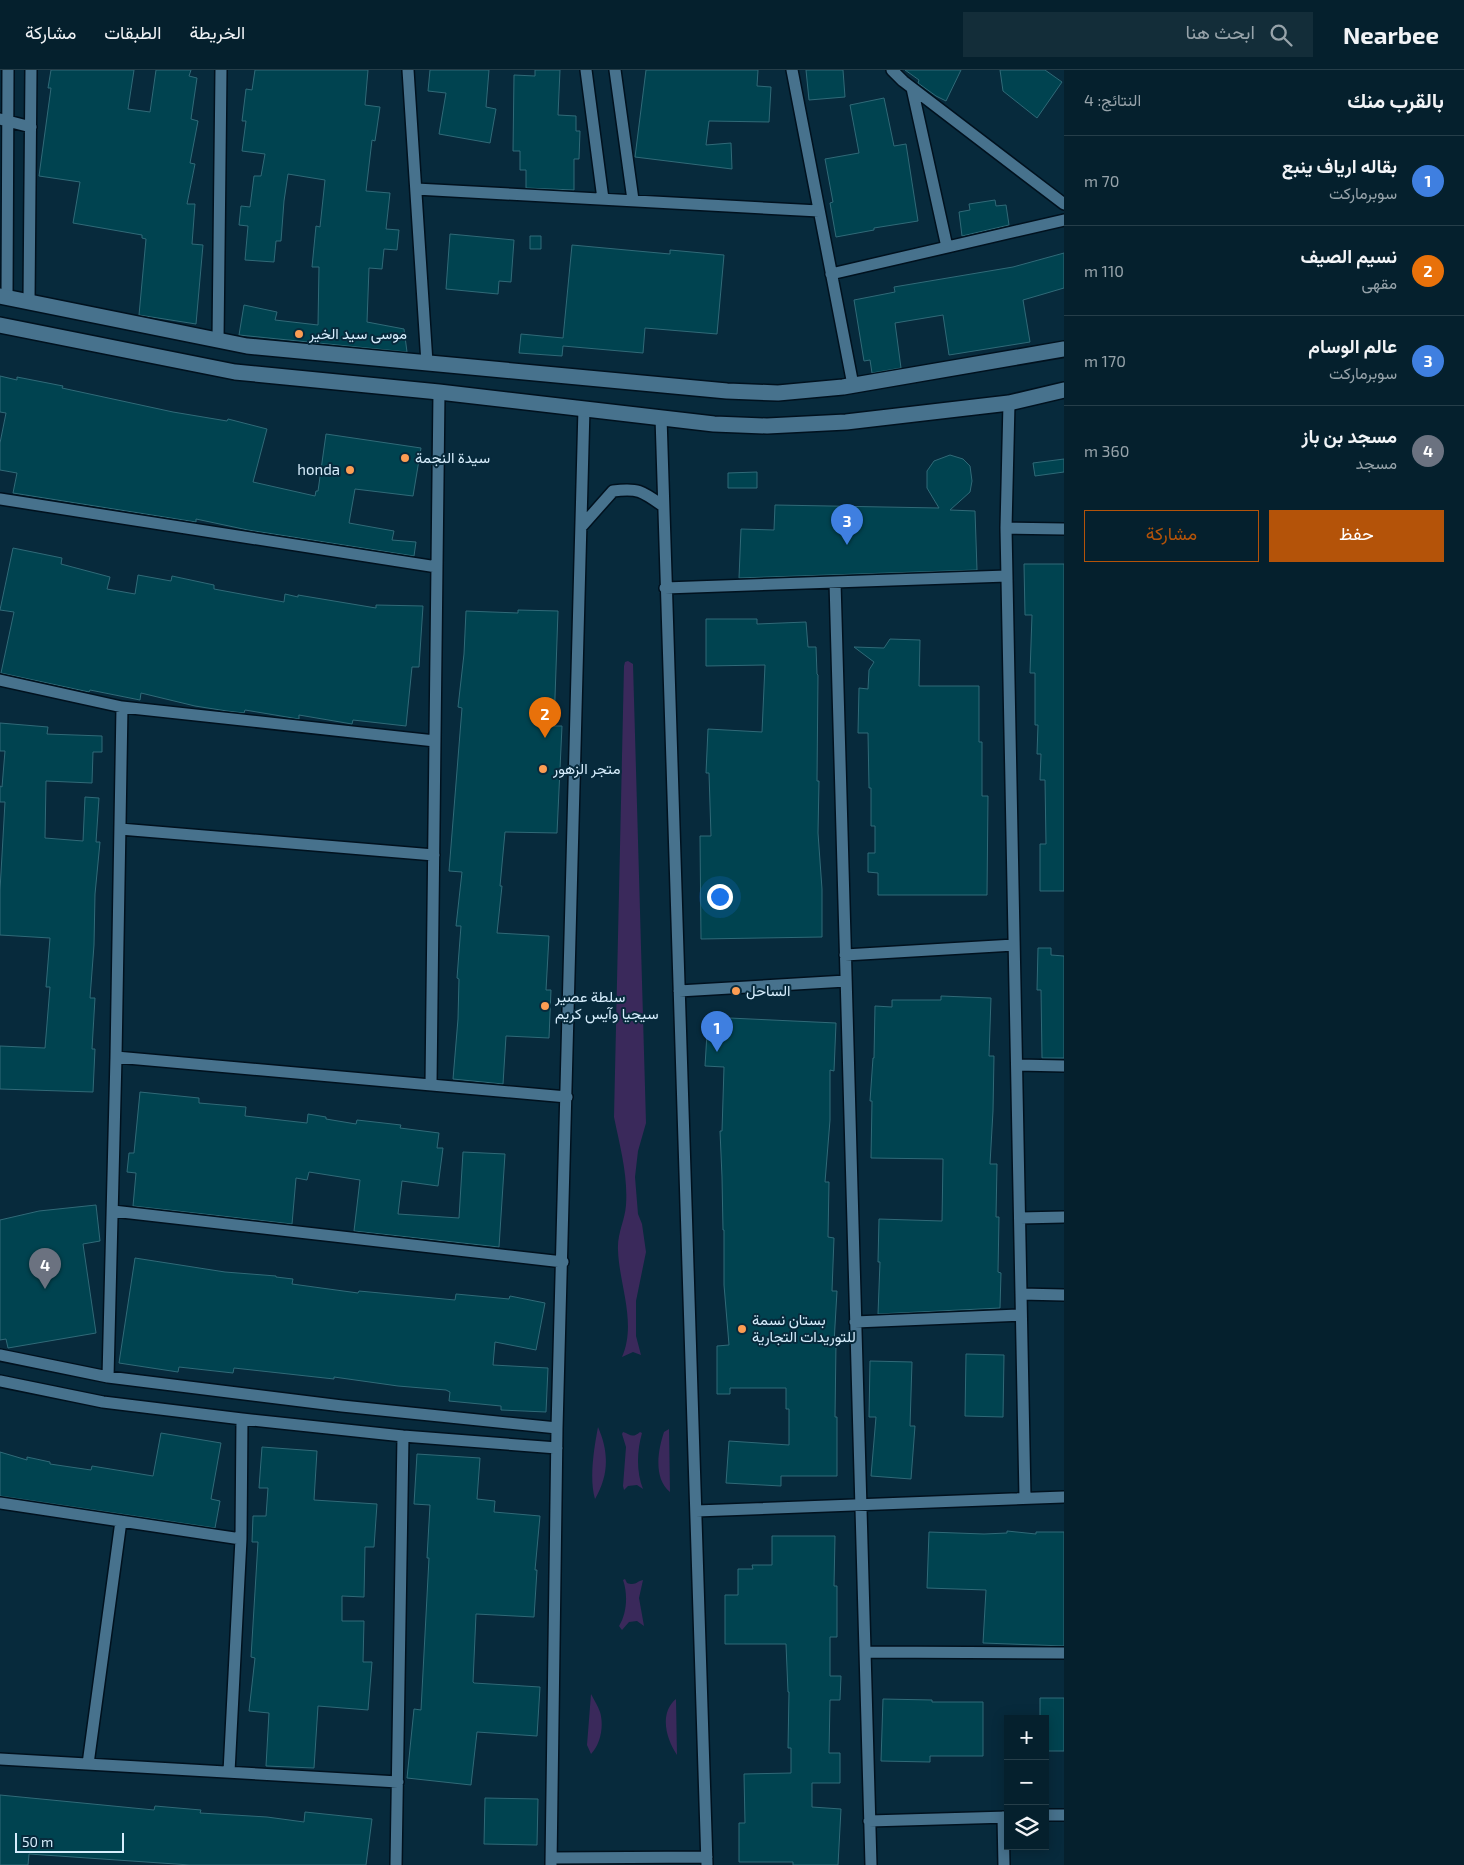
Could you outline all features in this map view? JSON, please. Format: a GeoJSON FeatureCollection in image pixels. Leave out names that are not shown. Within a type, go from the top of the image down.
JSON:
{"type":"FeatureCollection","features":[{"type":"Feature","properties":{"kind":"main road"},"geometry":{"type":"LineString","coordinates":[[3,297],[247,346],[727,391],[778,393],[853,386],[1064,349]]}},
{"type":"Feature","properties":{"kind":"main road"},"geometry":{"type":"LineString","coordinates":[[0,325],[235,372],[439,392],[714,424],[767,426],[846,422],[1009,403],[1064,390]]}},
{"type":"Feature","properties":{"kind":"street"},"geometry":{"type":"LineString","coordinates":[[3,297],[4,120],[8,70]]}},
{"type":"Feature","properties":{"kind":"street"},"geometry":{"type":"LineString","coordinates":[[28,302],[32,70]]}},
{"type":"Feature","properties":{"kind":"street"},"geometry":{"type":"LineString","coordinates":[[218,340],[221,70]]}},
{"type":"Feature","properties":{"kind":"street"},"geometry":{"type":"LineString","coordinates":[[408,70],[427,363]]}},
{"type":"Feature","properties":{"kind":"street"},"geometry":{"type":"LineString","coordinates":[[586,70],[602,199]]}},
{"type":"Feature","properties":{"kind":"street"},"geometry":{"type":"LineString","coordinates":[[615,70],[633,200]]}},
{"type":"Feature","properties":{"kind":"street"},"geometry":{"type":"LineString","coordinates":[[792,70],[853,386]]}},
{"type":"Feature","properties":{"kind":"street"},"geometry":{"type":"LineString","coordinates":[[892,70],[912,88],[1064,204]]}},
{"type":"Feature","properties":{"kind":"street"},"geometry":{"type":"LineString","coordinates":[[912,88],[947,247]]}},
{"type":"Feature","properties":{"kind":"street"},"geometry":{"type":"LineString","coordinates":[[4,120],[31,127]]}},
{"type":"Feature","properties":{"kind":"street"},"geometry":{"type":"LineString","coordinates":[[416,189],[819,210]]}},
{"type":"Feature","properties":{"kind":"street"},"geometry":{"type":"LineString","coordinates":[[831,274],[1064,220]]}},
{"type":"Feature","properties":{"kind":"street"},"geometry":{"type":"LineString","coordinates":[[432,1085],[439,392]]}},
{"type":"Feature","properties":{"kind":"street"},"geometry":{"type":"LineString","coordinates":[[1009,403],[1006,528],[1025,1498]]}},
{"type":"Feature","properties":{"kind":"street"},"geometry":{"type":"LineString","coordinates":[[584,408],[557,1448],[552,1861],[707,1861],[661,417]]}},
{"type":"Feature","properties":{"kind":"street"},"geometry":{"type":"LineString","coordinates":[[581,527],[613,491],[631,489],[643,492],[663,506]]}},
{"type":"Feature","properties":{"kind":"street"},"geometry":{"type":"LineString","coordinates":[[0,499],[437,567]]}},
{"type":"Feature","properties":{"kind":"street"},"geometry":{"type":"LineString","coordinates":[[1006,528],[1064,529]]}},
{"type":"Feature","properties":{"kind":"street"},"geometry":{"type":"LineString","coordinates":[[666,588],[1007,576]]}},
{"type":"Feature","properties":{"kind":"street"},"geometry":{"type":"LineString","coordinates":[[835,582],[871,1865]]}},
{"type":"Feature","properties":{"kind":"street"},"geometry":{"type":"LineString","coordinates":[[0,680],[122,707],[435,741]]}},
{"type":"Feature","properties":{"kind":"street"},"geometry":{"type":"LineString","coordinates":[[108,1376],[113,1211],[122,707]]}},
{"type":"Feature","properties":{"kind":"street"},"geometry":{"type":"LineString","coordinates":[[120,829],[434,855]]}},
{"type":"Feature","properties":{"kind":"street"},"geometry":{"type":"LineString","coordinates":[[845,955],[1014,945]]}},
{"type":"Feature","properties":{"kind":"street"},"geometry":{"type":"LineString","coordinates":[[679,991],[846,981]]}},
{"type":"Feature","properties":{"kind":"street"},"geometry":{"type":"LineString","coordinates":[[116,1057],[567,1097]]}},
{"type":"Feature","properties":{"kind":"street"},"geometry":{"type":"LineString","coordinates":[[1017,1065],[1064,1066]]}},
{"type":"Feature","properties":{"kind":"street"},"geometry":{"type":"LineString","coordinates":[[113,1211],[563,1262]]}},
{"type":"Feature","properties":{"kind":"street"},"geometry":{"type":"LineString","coordinates":[[1020,1218],[1064,1217]]}},
{"type":"Feature","properties":{"kind":"street"},"geometry":{"type":"LineString","coordinates":[[1021,1294],[1064,1295]]}},
{"type":"Feature","properties":{"kind":"street"},"geometry":{"type":"LineString","coordinates":[[855,1322],[1021,1314]]}},
{"type":"Feature","properties":{"kind":"street"},"geometry":{"type":"LineString","coordinates":[[0,1355],[108,1376],[342,1406],[558,1428]]}},
{"type":"Feature","properties":{"kind":"street"},"geometry":{"type":"LineString","coordinates":[[0,1381],[103,1402],[403,1436],[557,1448]]}},
{"type":"Feature","properties":{"kind":"street"},"geometry":{"type":"LineString","coordinates":[[229,1772],[241,1539],[242,1418]]}},
{"type":"Feature","properties":{"kind":"street"},"geometry":{"type":"LineString","coordinates":[[396,1865],[403,1436]]}},
{"type":"Feature","properties":{"kind":"street"},"geometry":{"type":"LineString","coordinates":[[696,1511],[1064,1497]]}},
{"type":"Feature","properties":{"kind":"street"},"geometry":{"type":"LineString","coordinates":[[0,1502],[241,1539]]}},
{"type":"Feature","properties":{"kind":"street"},"geometry":{"type":"LineString","coordinates":[[88,1764],[121,1521]]}},
{"type":"Feature","properties":{"kind":"street"},"geometry":{"type":"LineString","coordinates":[[865,1652],[1064,1653]]}},
{"type":"Feature","properties":{"kind":"street"},"geometry":{"type":"LineString","coordinates":[[0,1759],[398,1782]]}},
{"type":"Feature","properties":{"kind":"street"},"geometry":{"type":"LineString","coordinates":[[1049,1815],[1064,1815]]}},
{"type":"Feature","properties":{"kind":"street"},"geometry":{"type":"LineString","coordinates":[[869,1821],[1004,1817]]}},
{"type":"Feature","properties":{"kind":"street"},"geometry":{"type":"LineString","coordinates":[[1004,1865],[1005,1850]]}},
{"type":"Feature","properties":{"kind":"shaded area"},"geometry":{"type":"Polygon","coordinates":[[[628,661],[633,664],[646,1123],[638,1151],[635,1177],[638,1214],[642,1224],[646,1252],[636,1301],[636,1336],[641,1355],[633,1352],[622,1357],[628,1331],[628,1317],[619,1263],[618,1244],[625,1211],[626,1183],[614,1117],[624,666],[625,662],[628,661]]]}},
{"type":"Feature","properties":{"kind":"shaded area"},"geometry":{"type":"Polygon","coordinates":[[[598,1427],[606,1454],[606,1463],[603,1481],[595,1499],[592,1473],[598,1427]]]}},
{"type":"Feature","properties":{"kind":"shaded area"},"geometry":{"type":"Polygon","coordinates":[[[669,1429],[670,1492],[661,1479],[658,1464],[664,1432],[669,1429]]]}},
{"type":"Feature","properties":{"kind":"shaded area"},"geometry":{"type":"Polygon","coordinates":[[[623,1432],[633,1436],[640,1432],[642,1433],[638,1461],[643,1489],[637,1485],[628,1486],[624,1490],[626,1447],[623,1432]]]}},
{"type":"Feature","properties":{"kind":"shaded area"},"geometry":{"type":"Polygon","coordinates":[[[625,1579],[627,1583],[632,1584],[643,1580],[639,1598],[644,1626],[637,1621],[629,1622],[622,1630],[619,1626],[624,1615],[626,1603],[626,1591],[623,1580],[625,1579]]]}},
{"type":"Feature","properties":{"kind":"shaded area"},"geometry":{"type":"Polygon","coordinates":[[[591,1694],[599,1710],[602,1723],[599,1740],[591,1754],[587,1745],[591,1694]]]}},
{"type":"Feature","properties":{"kind":"shaded area"},"geometry":{"type":"Polygon","coordinates":[[[676,1699],[677,1755],[667,1734],[666,1726],[667,1711],[676,1699]]]}},
{"type":"Feature","properties":{"kind":"building"},"geometry":{"type":"Polygon","coordinates":[[[51,70],[134,70],[128,109],[150,112],[156,70],[191,70],[189,76],[197,78],[191,119],[198,121],[190,163],[195,164],[187,204],[195,204],[192,244],[203,245],[196,324],[139,315],[146,239],[142,238],[142,235],[73,223],[80,182],[39,176],[51,88],[48,88],[51,70]]]}},
{"type":"Feature","properties":{"kind":"building"},"geometry":{"type":"Polygon","coordinates":[[[255,70],[368,70],[365,105],[380,107],[375,141],[372,140],[366,191],[390,193],[386,229],[399,230],[397,250],[384,249],[382,269],[369,268],[367,322],[404,329],[407,352],[239,335],[244,305],[277,312],[275,320],[318,325],[319,267],[312,267],[316,226],[320,227],[325,180],[288,174],[281,241],[276,241],[274,262],[245,260],[248,226],[239,225],[241,206],[250,207],[254,176],[261,176],[265,154],[242,151],[246,121],[242,121],[246,89],[252,90],[255,70]]]}},
{"type":"Feature","properties":{"kind":"building"},"geometry":{"type":"Polygon","coordinates":[[[430,70],[489,70],[486,107],[496,109],[490,143],[439,134],[446,93],[428,91],[430,70]]]}},
{"type":"Feature","properties":{"kind":"building"},"geometry":{"type":"Polygon","coordinates":[[[535,70],[560,70],[558,115],[576,116],[576,131],[580,131],[579,159],[574,159],[574,190],[526,188],[526,170],[520,170],[520,151],[513,151],[514,75],[535,76],[535,70]]]}},
{"type":"Feature","properties":{"kind":"building"},"geometry":{"type":"Polygon","coordinates":[[[646,70],[758,70],[757,86],[771,87],[769,122],[709,121],[706,145],[731,143],[732,169],[635,157],[646,70]]]}},
{"type":"Feature","properties":{"kind":"building"},"geometry":{"type":"Polygon","coordinates":[[[806,70],[843,70],[845,97],[809,100],[806,70]]]}},
{"type":"Feature","properties":{"kind":"building"},"geometry":{"type":"Polygon","coordinates":[[[905,70],[961,70],[946,101],[918,83],[919,80],[905,70]]]}},
{"type":"Feature","properties":{"kind":"building"},"geometry":{"type":"Polygon","coordinates":[[[1000,70],[1045,70],[1062,82],[1037,118],[1003,91],[1000,70]]]}},
{"type":"Feature","properties":{"kind":"building"},"geometry":{"type":"Polygon","coordinates":[[[884,98],[894,146],[906,144],[918,221],[874,228],[874,230],[836,237],[830,203],[833,202],[825,159],[859,153],[850,105],[884,98]]]}},
{"type":"Feature","properties":{"kind":"building"},"geometry":{"type":"Polygon","coordinates":[[[995,200],[996,206],[1006,205],[1009,225],[962,236],[959,212],[970,210],[969,204],[995,200]]]}},
{"type":"Feature","properties":{"kind":"building"},"geometry":{"type":"Polygon","coordinates":[[[450,234],[514,240],[511,282],[499,281],[498,294],[446,289],[450,234]]]}},
{"type":"Feature","properties":{"kind":"building"},"geometry":{"type":"Polygon","coordinates":[[[530,236],[541,236],[541,249],[530,249],[530,236]]]}},
{"type":"Feature","properties":{"kind":"building"},"geometry":{"type":"Polygon","coordinates":[[[572,245],[670,254],[670,250],[724,255],[717,334],[645,328],[643,353],[563,346],[562,356],[519,353],[521,334],[563,338],[572,245]]]}},
{"type":"Feature","properties":{"kind":"building"},"geometry":{"type":"Polygon","coordinates":[[[1064,253],[1064,288],[1023,300],[1030,342],[949,355],[943,315],[895,323],[901,368],[872,373],[870,360],[864,361],[854,300],[895,292],[894,287],[1013,267],[1064,253]]]}},
{"type":"Feature","properties":{"kind":"building"},"geometry":{"type":"Polygon","coordinates":[[[0,376],[17,380],[17,377],[63,386],[62,388],[173,412],[227,421],[228,419],[267,429],[253,482],[315,496],[316,491],[318,491],[326,434],[421,448],[413,496],[355,489],[349,523],[394,531],[392,540],[416,542],[414,556],[248,530],[196,519],[196,522],[13,493],[17,473],[0,470],[0,443],[6,413],[0,412],[0,376]]]}},
{"type":"Feature","properties":{"kind":"building"},"geometry":{"type":"Polygon","coordinates":[[[950,455],[963,459],[970,466],[972,481],[970,492],[950,510],[975,511],[977,570],[739,578],[741,529],[774,530],[775,505],[939,508],[927,488],[927,471],[934,461],[950,455]]]}},
{"type":"Feature","properties":{"kind":"building"},"geometry":{"type":"Polygon","coordinates":[[[1064,459],[1064,472],[1035,476],[1033,463],[1064,459]]]}},
{"type":"Feature","properties":{"kind":"building"},"geometry":{"type":"Polygon","coordinates":[[[757,472],[757,488],[728,488],[728,473],[757,472]]]}},
{"type":"Feature","properties":{"kind":"building"},"geometry":{"type":"Polygon","coordinates":[[[13,548],[62,558],[61,564],[110,577],[107,589],[135,594],[138,575],[171,581],[172,576],[214,585],[214,589],[284,602],[285,594],[376,608],[376,605],[423,606],[419,667],[412,667],[406,726],[353,720],[352,724],[299,715],[299,719],[245,710],[244,713],[227,711],[195,706],[141,693],[140,700],[90,690],[89,692],[1,673],[14,612],[0,610],[13,548]]]}},
{"type":"Feature","properties":{"kind":"building"},"geometry":{"type":"Polygon","coordinates":[[[1024,564],[1064,564],[1064,891],[1040,891],[1040,844],[1046,844],[1045,780],[1040,780],[1041,754],[1037,754],[1038,725],[1035,725],[1035,673],[1030,673],[1032,615],[1025,615],[1024,564]]]}},
{"type":"Feature","properties":{"kind":"building"},"geometry":{"type":"Polygon","coordinates":[[[518,610],[558,611],[554,726],[562,726],[557,833],[505,832],[497,933],[549,936],[546,990],[551,990],[549,1038],[506,1036],[503,1084],[453,1079],[458,1019],[459,979],[457,978],[461,926],[456,926],[462,872],[449,871],[462,708],[458,707],[464,654],[466,611],[518,613],[518,610]]]}},
{"type":"Feature","properties":{"kind":"building"},"geometry":{"type":"Polygon","coordinates":[[[706,619],[757,619],[757,624],[806,622],[808,647],[816,647],[818,675],[818,833],[822,889],[822,937],[701,939],[700,836],[711,836],[709,773],[706,773],[708,729],[762,732],[765,665],[706,666],[706,619]]]}},
{"type":"Feature","properties":{"kind":"building"},"geometry":{"type":"Polygon","coordinates":[[[890,639],[920,640],[919,686],[979,686],[979,742],[982,742],[982,796],[988,796],[987,895],[878,895],[878,873],[868,872],[868,853],[875,853],[875,826],[871,826],[868,733],[858,733],[859,688],[868,689],[869,670],[874,662],[854,647],[884,648],[890,639]]]}},
{"type":"Feature","properties":{"kind":"building"},"geometry":{"type":"Polygon","coordinates":[[[0,723],[48,727],[47,734],[102,736],[102,752],[93,752],[92,783],[46,781],[45,838],[83,841],[85,797],[99,798],[96,842],[100,842],[95,894],[90,998],[95,998],[92,1049],[95,1049],[93,1092],[0,1089],[0,1046],[45,1048],[50,987],[46,987],[50,938],[0,935],[0,890],[5,802],[0,802],[0,786],[2,787],[5,751],[0,751],[0,723]]]}},
{"type":"Feature","properties":{"kind":"building"},"geometry":{"type":"Polygon","coordinates":[[[1038,948],[1051,948],[1051,955],[1064,956],[1064,1058],[1042,1058],[1041,990],[1037,990],[1038,948]]]}},
{"type":"Feature","properties":{"kind":"building"},"geometry":{"type":"Polygon","coordinates":[[[941,996],[991,998],[989,1056],[994,1056],[990,1164],[997,1164],[996,1217],[999,1217],[998,1272],[1001,1273],[1000,1308],[878,1314],[879,1219],[942,1221],[943,1159],[871,1158],[872,1101],[870,1101],[874,1058],[875,1006],[892,1007],[892,1000],[941,1000],[941,996]]]}},
{"type":"Feature","properties":{"kind":"building"},"geometry":{"type":"Polygon","coordinates":[[[708,1017],[836,1023],[834,1071],[830,1070],[830,1120],[825,1182],[829,1182],[828,1237],[834,1238],[832,1291],[837,1291],[834,1343],[836,1343],[835,1417],[837,1417],[837,1476],[781,1476],[781,1486],[726,1483],[729,1441],[789,1445],[789,1409],[786,1409],[786,1388],[730,1388],[730,1394],[717,1394],[717,1346],[729,1345],[724,1285],[720,1131],[722,1131],[724,1067],[705,1066],[708,1017]]]}},
{"type":"Feature","properties":{"kind":"building"},"geometry":{"type":"Polygon","coordinates":[[[140,1092],[199,1098],[199,1103],[246,1107],[245,1116],[307,1123],[308,1114],[356,1124],[357,1120],[401,1125],[400,1128],[439,1133],[437,1148],[443,1148],[438,1186],[402,1181],[398,1214],[459,1218],[463,1152],[505,1154],[499,1247],[354,1231],[360,1180],[309,1172],[307,1180],[296,1178],[292,1224],[133,1206],[136,1173],[127,1172],[129,1153],[134,1153],[140,1092]]]}},
{"type":"Feature","properties":{"kind":"building"},"geometry":{"type":"Polygon","coordinates":[[[96,1205],[100,1241],[83,1244],[96,1333],[8,1348],[6,1339],[0,1340],[0,1220],[39,1211],[96,1205]]]}},
{"type":"Feature","properties":{"kind":"building"},"geometry":{"type":"Polygon","coordinates":[[[135,1258],[225,1272],[276,1276],[293,1279],[292,1284],[358,1293],[359,1291],[455,1300],[456,1294],[509,1299],[510,1296],[545,1303],[536,1350],[495,1342],[493,1365],[548,1368],[546,1412],[501,1410],[501,1406],[449,1401],[450,1392],[446,1390],[398,1386],[334,1377],[334,1379],[234,1368],[233,1373],[179,1367],[178,1372],[119,1363],[135,1258]]]}},
{"type":"Feature","properties":{"kind":"building"},"geometry":{"type":"Polygon","coordinates":[[[966,1354],[1004,1355],[1003,1417],[965,1416],[966,1354]]]}},
{"type":"Feature","properties":{"kind":"building"},"geometry":{"type":"Polygon","coordinates":[[[870,1361],[912,1362],[910,1426],[915,1426],[911,1479],[871,1476],[876,1417],[869,1417],[870,1361]]]}},
{"type":"Feature","properties":{"kind":"building"},"geometry":{"type":"Polygon","coordinates":[[[161,1433],[221,1443],[211,1499],[220,1501],[215,1528],[0,1496],[0,1452],[27,1460],[27,1457],[50,1462],[50,1464],[91,1470],[92,1466],[153,1476],[161,1433]]]}},
{"type":"Feature","properties":{"kind":"building"},"geometry":{"type":"Polygon","coordinates":[[[262,1447],[317,1451],[314,1500],[377,1504],[374,1547],[365,1547],[364,1597],[342,1596],[342,1621],[364,1621],[363,1662],[372,1662],[368,1710],[318,1706],[314,1768],[266,1766],[269,1713],[249,1711],[255,1658],[251,1657],[258,1542],[252,1542],[253,1516],[266,1516],[268,1488],[259,1488],[262,1447]]]}},
{"type":"Feature","properties":{"kind":"building"},"geometry":{"type":"Polygon","coordinates":[[[417,1454],[480,1458],[477,1499],[495,1501],[494,1512],[540,1516],[535,1570],[537,1570],[534,1617],[476,1614],[473,1682],[540,1687],[537,1736],[477,1732],[471,1785],[407,1778],[414,1709],[421,1710],[429,1558],[427,1558],[430,1505],[414,1504],[417,1454]]]}},
{"type":"Feature","properties":{"kind":"building"},"geometry":{"type":"Polygon","coordinates":[[[1007,1531],[1036,1534],[1036,1532],[1064,1532],[1064,1646],[983,1643],[986,1590],[927,1588],[929,1532],[984,1534],[1007,1533],[1007,1531]]]}},
{"type":"Feature","properties":{"kind":"building"},"geometry":{"type":"Polygon","coordinates":[[[772,1536],[835,1536],[834,1586],[837,1586],[837,1637],[830,1637],[830,1676],[841,1676],[840,1700],[830,1700],[829,1753],[840,1753],[840,1783],[812,1783],[812,1807],[841,1809],[838,1865],[793,1865],[793,1862],[739,1862],[739,1823],[745,1823],[744,1774],[791,1773],[791,1748],[788,1748],[789,1692],[786,1644],[725,1644],[725,1595],[738,1595],[738,1569],[753,1569],[752,1565],[772,1565],[772,1536]]]}},
{"type":"Feature","properties":{"kind":"building"},"geometry":{"type":"Polygon","coordinates":[[[1040,1698],[1064,1698],[1064,1751],[1049,1751],[1049,1715],[1040,1715],[1040,1698]]]}},
{"type":"Feature","properties":{"kind":"building"},"geometry":{"type":"Polygon","coordinates":[[[883,1699],[932,1700],[932,1702],[983,1702],[983,1756],[930,1756],[930,1762],[881,1761],[883,1699]]]}},
{"type":"Feature","properties":{"kind":"building"},"geometry":{"type":"Polygon","coordinates":[[[0,1795],[154,1810],[155,1806],[201,1810],[200,1813],[267,1817],[304,1822],[305,1812],[372,1819],[366,1865],[190,1865],[29,1854],[28,1865],[0,1865],[0,1795]]]}},
{"type":"Feature","properties":{"kind":"building"},"geometry":{"type":"Polygon","coordinates":[[[485,1798],[538,1799],[537,1845],[484,1844],[485,1798]]]}},
{"type":"Feature","properties":{"kind":"place","name":"موسى سيد الخير"},"geometry":{"type":"Point","coordinates":[299,334]}},
{"type":"Feature","properties":{"kind":"place","name":"سيدة النجمة"},"geometry":{"type":"Point","coordinates":[405,458]}},
{"type":"Feature","properties":{"kind":"place","name":"honda"},"geometry":{"type":"Point","coordinates":[350,470]}},
{"type":"Feature","properties":{"kind":"place","name":"عالم الوسام"},"geometry":{"type":"Point","coordinates":[847,545]}},
{"type":"Feature","properties":{"kind":"place","name":"نسيم الصيف"},"geometry":{"type":"Point","coordinates":[545,738]}},
{"type":"Feature","properties":{"kind":"place","name":"متجر الزهور"},"geometry":{"type":"Point","coordinates":[543,769]}},
{"type":"Feature","properties":{"kind":"place","name":"الساحل"},"geometry":{"type":"Point","coordinates":[736,991]}},
{"type":"Feature","properties":{"kind":"place","name":"سلطة عصير سيجيا وآيس كريم"},"geometry":{"type":"Point","coordinates":[545,1006]}},
{"type":"Feature","properties":{"kind":"place","name":"بقاله ارياف ينبع"},"geometry":{"type":"Point","coordinates":[717,1052]}},
{"type":"Feature","properties":{"kind":"place","name":"مسجد بن باز"},"geometry":{"type":"Point","coordinates":[45,1289]}},
{"type":"Feature","properties":{"kind":"place","name":"بستان نسمة للتوريدات التجارية"},"geometry":{"type":"Point","coordinates":[742,1329]}}]}
